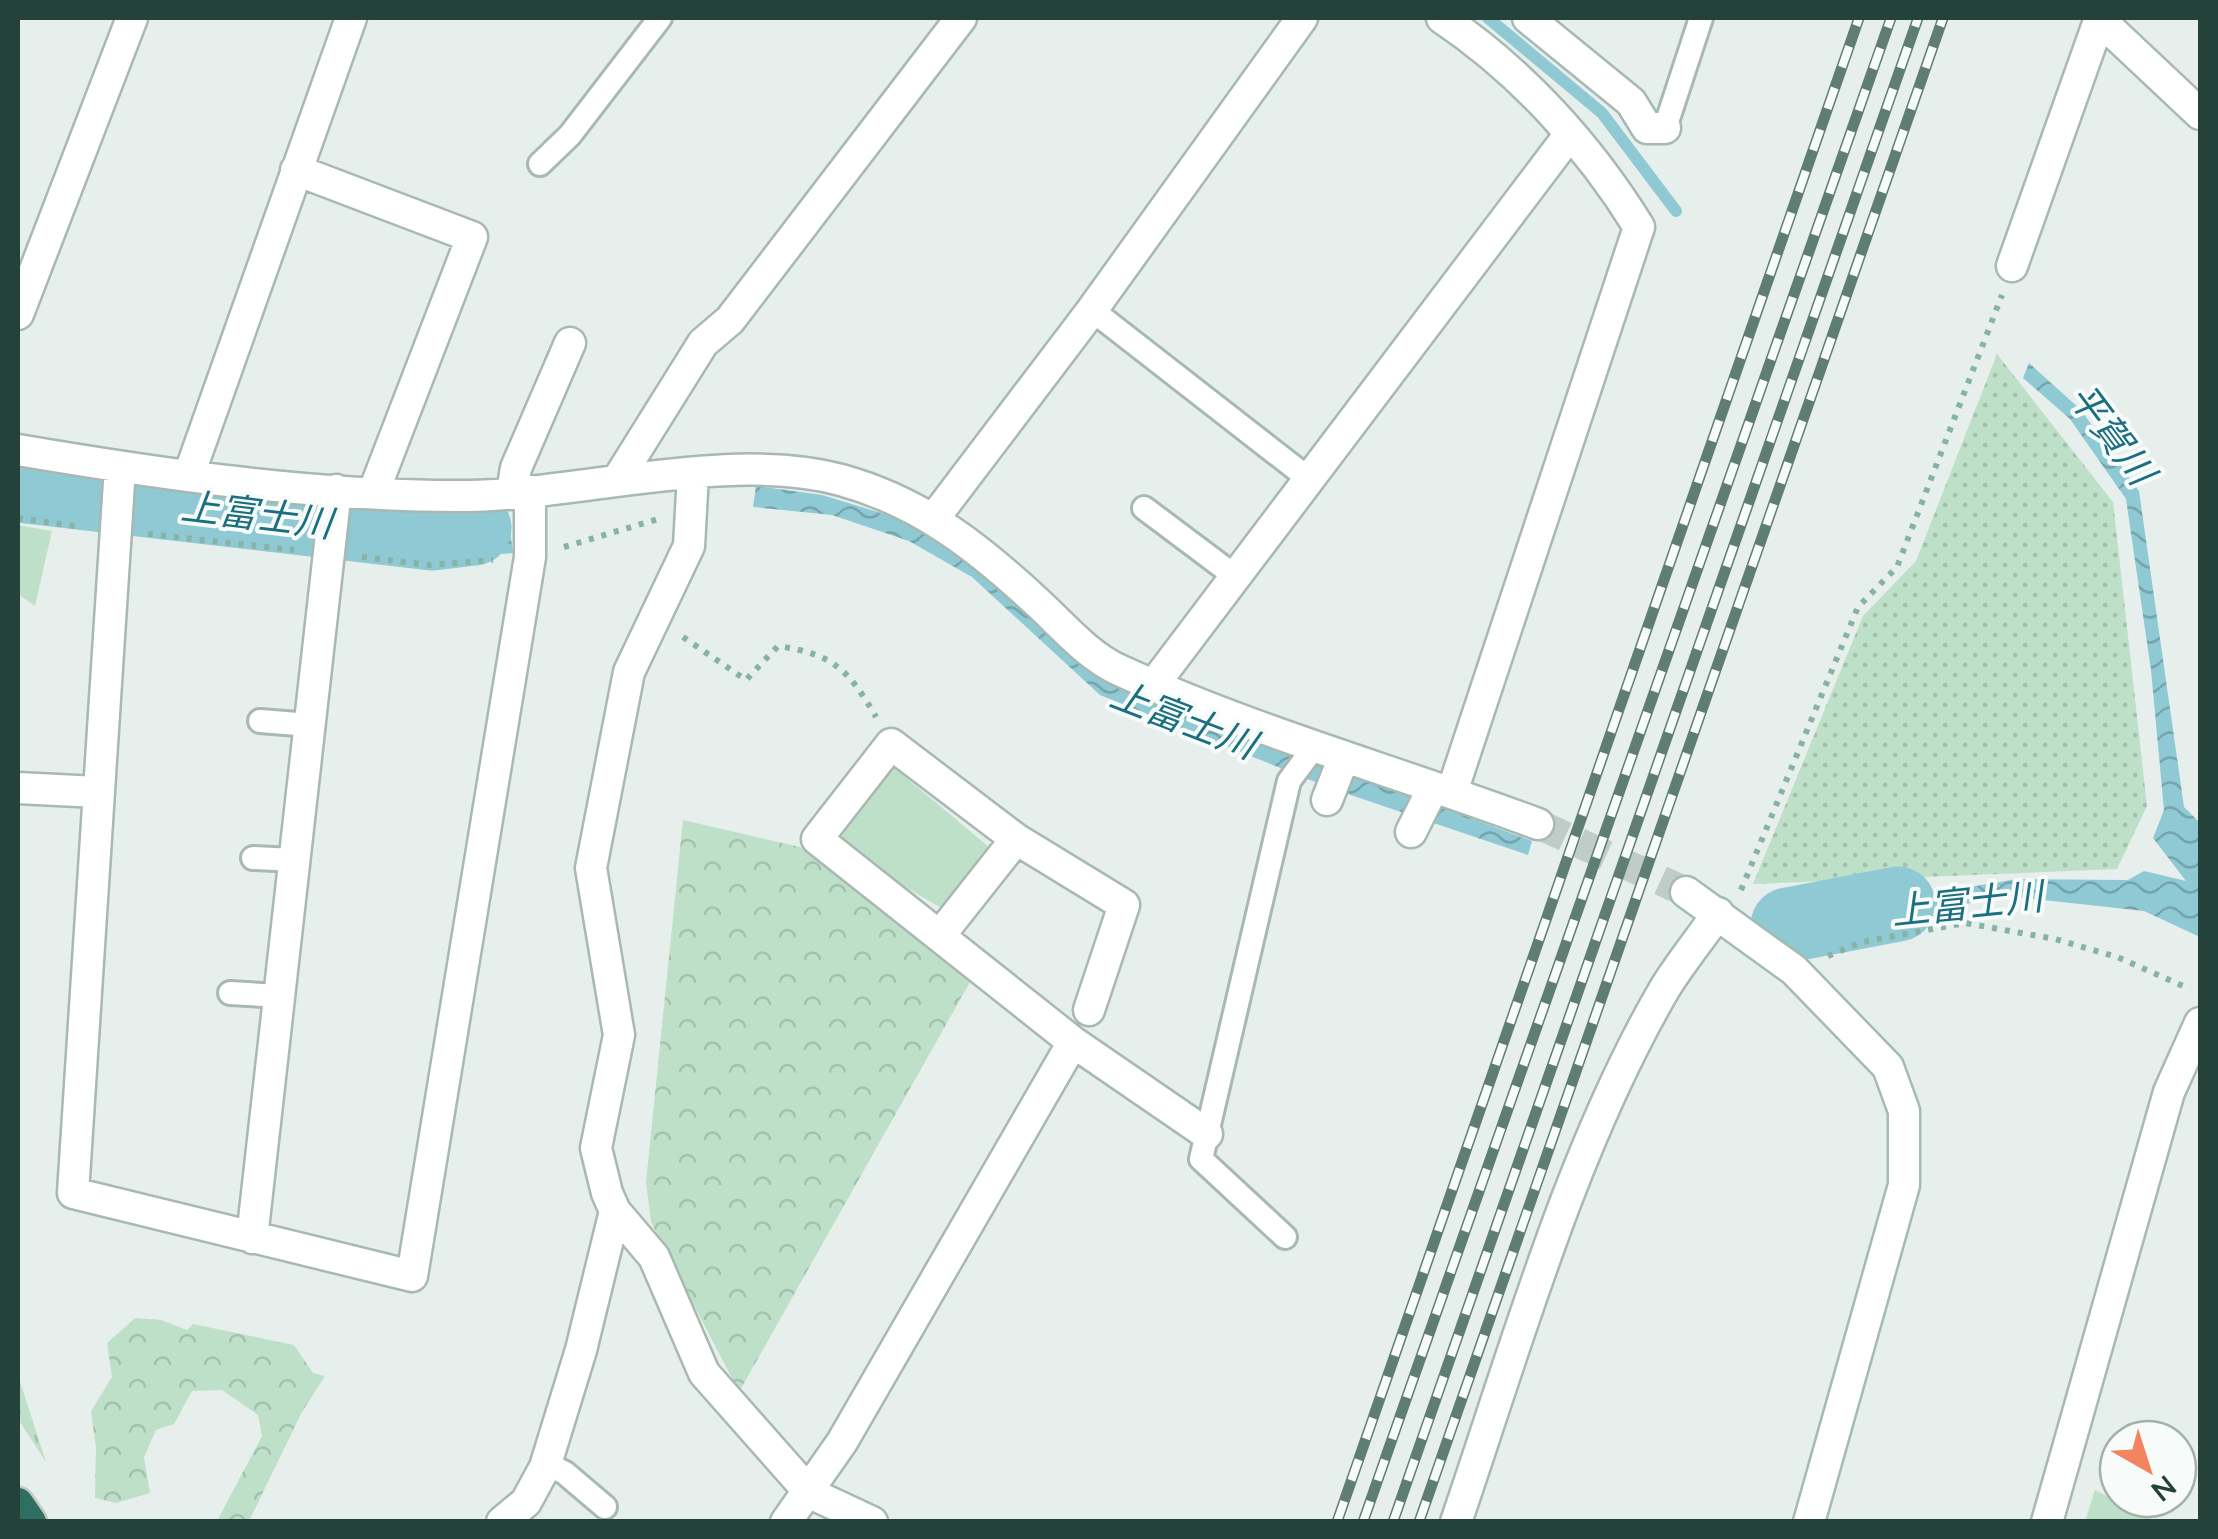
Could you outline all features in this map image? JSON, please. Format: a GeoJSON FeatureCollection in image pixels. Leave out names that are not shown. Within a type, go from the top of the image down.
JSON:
{"type":"FeatureCollection","features":[{"type":"Feature","properties":{"kind":"highway"},"geometry":{"type":"LineString","coordinates":[[18,1503],[31,1522]]}},
{"type":"Feature","properties":{"kind":"street"},"geometry":{"type":"LineString","coordinates":[[18,314],[132,18]]}},
{"type":"Feature","properties":{"kind":"street"},"geometry":{"type":"LineString","coordinates":[[189,474],[350,18]]}},
{"type":"Feature","properties":{"kind":"street"},"geometry":{"type":"LineString","coordinates":[[618,479],[704,342],[730,320],[961,18]]}},
{"type":"Feature","properties":{"kind":"street"},"geometry":{"type":"LineString","coordinates":[[935,517],[1092,310],[1302,18]]}},
{"type":"Feature","properties":{"kind":"street"},"geometry":{"type":"LineString","coordinates":[[1411,832],[1438,790],[1638,227],[1615,188],[1532,92],[1442,18]]}},
{"type":"Feature","properties":{"kind":"street"},"geometry":{"type":"LineString","coordinates":[[1528,18],[1632,102],[1648,128],[1665,128]]}},
{"type":"Feature","properties":{"kind":"street"},"geometry":{"type":"LineString","coordinates":[[2012,266],[2100,18],[2200,114]]}},
{"type":"Feature","properties":{"kind":"street"},"geometry":{"type":"LineString","coordinates":[[1155,682],[1570,134]]}},
{"type":"Feature","properties":{"kind":"street"},"geometry":{"type":"LineString","coordinates":[[296,170],[472,238],[374,491]]}},
{"type":"Feature","properties":{"kind":"street"},"geometry":{"type":"LineString","coordinates":[[120,467],[73,1194],[412,1276],[530,557],[516,468],[570,343]]}},
{"type":"Feature","properties":{"kind":"street"},"geometry":{"type":"LineString","coordinates":[[18,450],[120,467],[336,490],[470,496],[693,474],[768,472],[840,479],[935,517],[1104,660],[1334,754],[1538,824]]}},
{"type":"Feature","properties":{"kind":"street"},"geometry":{"type":"LineString","coordinates":[[693,474],[688,546],[630,672],[590,868],[619,1035],[596,1148],[615,1211],[654,1257],[704,1372],[810,1493],[872,1522]]}},
{"type":"Feature","properties":{"kind":"street"},"geometry":{"type":"LineString","coordinates":[[252,1238],[336,490]]}},
{"type":"Feature","properties":{"kind":"street"},"geometry":{"type":"LineString","coordinates":[[1089,1010],[1101,957],[1124,905],[1016,838],[890,744],[817,840],[1073,1042],[1206,1134]]}},
{"type":"Feature","properties":{"kind":"street"},"geometry":{"type":"LineString","coordinates":[[1327,800],[1334,754]]}},
{"type":"Feature","properties":{"kind":"street"},"geometry":{"type":"LineString","coordinates":[[18,788],[97,792]]}},
{"type":"Feature","properties":{"kind":"street"},"geometry":{"type":"LineString","coordinates":[[940,934],[1016,838]]}},
{"type":"Feature","properties":{"kind":"street"},"geometry":{"type":"LineString","coordinates":[[1686,892],[1794,970],[1888,1067],[1904,1111],[1904,1186],[1809,1522]]}},
{"type":"Feature","properties":{"kind":"street"},"geometry":{"type":"LineString","coordinates":[[1456,1522],[1530,1304],[1608,1102],[1666,987],[1724,916]]}},
{"type":"Feature","properties":{"kind":"street"},"geometry":{"type":"LineString","coordinates":[[2046,1522],[2169,1092],[2200,1023]]}},
{"type":"Feature","properties":{"kind":"street"},"geometry":{"type":"LineString","coordinates":[[786,1522],[810,1493],[1073,1042]]}},
{"type":"Feature","properties":{"kind":"street"},"geometry":{"type":"LineString","coordinates":[[502,1522],[526,1502],[546,1463],[581,1350],[615,1211]]}},
{"type":"Feature","properties":{"kind":"lane"},"geometry":{"type":"LineString","coordinates":[[540,164],[570,135],[660,18]]}},
{"type":"Feature","properties":{"kind":"lane"},"geometry":{"type":"LineString","coordinates":[[1665,128],[1701,18]]}},
{"type":"Feature","properties":{"kind":"lane"},"geometry":{"type":"LineString","coordinates":[[1092,310],[1308,479]]}},
{"type":"Feature","properties":{"kind":"lane"},"geometry":{"type":"LineString","coordinates":[[1144,508],[1236,576]]}},
{"type":"Feature","properties":{"kind":"lane"},"geometry":{"type":"LineString","coordinates":[[260,721],[310,725]]}},
{"type":"Feature","properties":{"kind":"lane"},"geometry":{"type":"LineString","coordinates":[[1285,1237],[1201,1160],[1290,782],[1334,754]]}},
{"type":"Feature","properties":{"kind":"lane"},"geometry":{"type":"LineString","coordinates":[[252,858],[294,860]]}},
{"type":"Feature","properties":{"kind":"lane"},"geometry":{"type":"LineString","coordinates":[[230,993],[279,996]]}},
{"type":"Feature","properties":{"kind":"lane"},"geometry":{"type":"LineString","coordinates":[[546,1463],[565,1472],[605,1507]]}},
{"type":"Feature","properties":{"kind":"path"},"geometry":{"type":"LineString","coordinates":[[1724,916],[1858,606],[1897,566],[1994,316]]}},
{"type":"Feature","properties":{"kind":"path"},"geometry":{"type":"LineString","coordinates":[[654,616],[746,680],[778,646],[816,652],[848,673],[890,744]]}},
{"type":"Feature","properties":{"kind":"path"},"geometry":{"type":"LineString","coordinates":[[1794,970],[1862,942],[1965,923],[2055,939],[2118,957],[2200,994]]}},
{"type":"Feature","properties":{"kind":"green space"},"geometry":{"type":"Polygon","coordinates":[[[1997,354],[2113,502],[2147,806],[2117,869],[1753,884],[1863,616],[1916,561],[1997,354]]]}},
{"type":"Feature","properties":{"kind":"green space"},"geometry":{"type":"Polygon","coordinates":[[[18,525],[52,531],[35,606],[18,594],[18,525]]]}},
{"type":"Feature","properties":{"kind":"green space"},"geometry":{"type":"Polygon","coordinates":[[[891,765],[989,847],[943,909],[883,874],[841,839],[859,796],[891,765]]]}},
{"type":"Feature","properties":{"kind":"green space"},"geometry":{"type":"Polygon","coordinates":[[[683,820],[800,847],[970,982],[739,1392],[651,1222],[646,1182],[683,820]]]}},
{"type":"Feature","properties":{"kind":"green space"},"geometry":{"type":"Polygon","coordinates":[[[135,1318],[161,1320],[187,1330],[193,1324],[294,1345],[313,1373],[325,1376],[302,1412],[249,1521],[217,1521],[262,1436],[258,1415],[222,1390],[192,1391],[174,1424],[156,1430],[144,1457],[150,1493],[116,1503],[95,1498],[96,1448],[91,1411],[112,1377],[107,1343],[135,1318]]]}},
{"type":"Feature","properties":{"kind":"green space"},"geometry":{"type":"Polygon","coordinates":[[[18,1375],[46,1462],[18,1419],[18,1375]]]}},
{"type":"Feature","properties":{"kind":"green space"},"geometry":{"type":"Polygon","coordinates":[[[2095,1490],[2098,1519],[2156,1521],[2085,1521],[2095,1490]]]}},
{"type":"Feature","properties":{"kind":"water"},"geometry":{"type":"Polygon","coordinates":[[[2029,363],[2081,410],[2139,491],[2184,807],[2200,823],[2200,937],[2144,911],[2015,897],[1885,915],[1806,936],[1793,917],[2017,879],[2128,880],[2144,871],[2186,881],[2153,838],[2164,810],[2151,670],[2126,499],[2070,419],[2023,378],[2029,363]]]}},
{"type":"Feature","properties":{"kind":"water"},"geometry":{"type":"Polygon","coordinates":[[[18,469],[102,484],[96,514],[18,506],[18,469]]]}},
{"type":"Feature","properties":{"kind":"water"},"geometry":{"type":"Polygon","coordinates":[[[756,486],[822,495],[914,523],[960,549],[1056,637],[1294,752],[1532,841],[1528,855],[1330,788],[1100,695],[972,577],[909,541],[832,515],[753,507],[756,486]]]}},
{"type":"Feature","properties":{"kind":"water"},"geometry":{"type":"Polygon","coordinates":[[[153,492],[322,510],[319,546],[149,524],[153,492]]]}},
{"type":"Feature","properties":{"kind":"water"},"geometry":{"type":"Polygon","coordinates":[[[372,512],[508,514],[513,553],[437,559],[368,549],[372,512]]]}},
{"type":"Feature","properties":{"kind":"waterway","name":"平賀川"},"geometry":{"type":"LineString","coordinates":[[1488,18],[1602,113],[1676,211]]}},
{"type":"Feature","properties":{"kind":"waterway","name":"上富士川"},"geometry":{"type":"LineString","coordinates":[[18,485],[432,533],[474,528]]}},
{"type":"Feature","properties":{"kind":"waterway","name":"上富士川"},"geometry":{"type":"LineString","coordinates":[[1788,925],[1898,904]]}},
{"type":"Feature","properties":{"kind":"tunnel"},"geometry":{"type":"LineString","coordinates":[[1538,824],[1686,892]]}},
{"type":"Feature","properties":{"kind":"railway"},"geometry":{"type":"LineString","coordinates":[[1337,1522],[1859,18]]}},
{"type":"Feature","properties":{"kind":"railway"},"geometry":{"type":"LineString","coordinates":[[1363,1522],[1891,18]]}},
{"type":"Feature","properties":{"kind":"railway"},"geometry":{"type":"LineString","coordinates":[[1393,1522],[1918,18]]}},
{"type":"Feature","properties":{"kind":"railway"},"geometry":{"type":"LineString","coordinates":[[1419,1522],[1943,18]]}}]}
